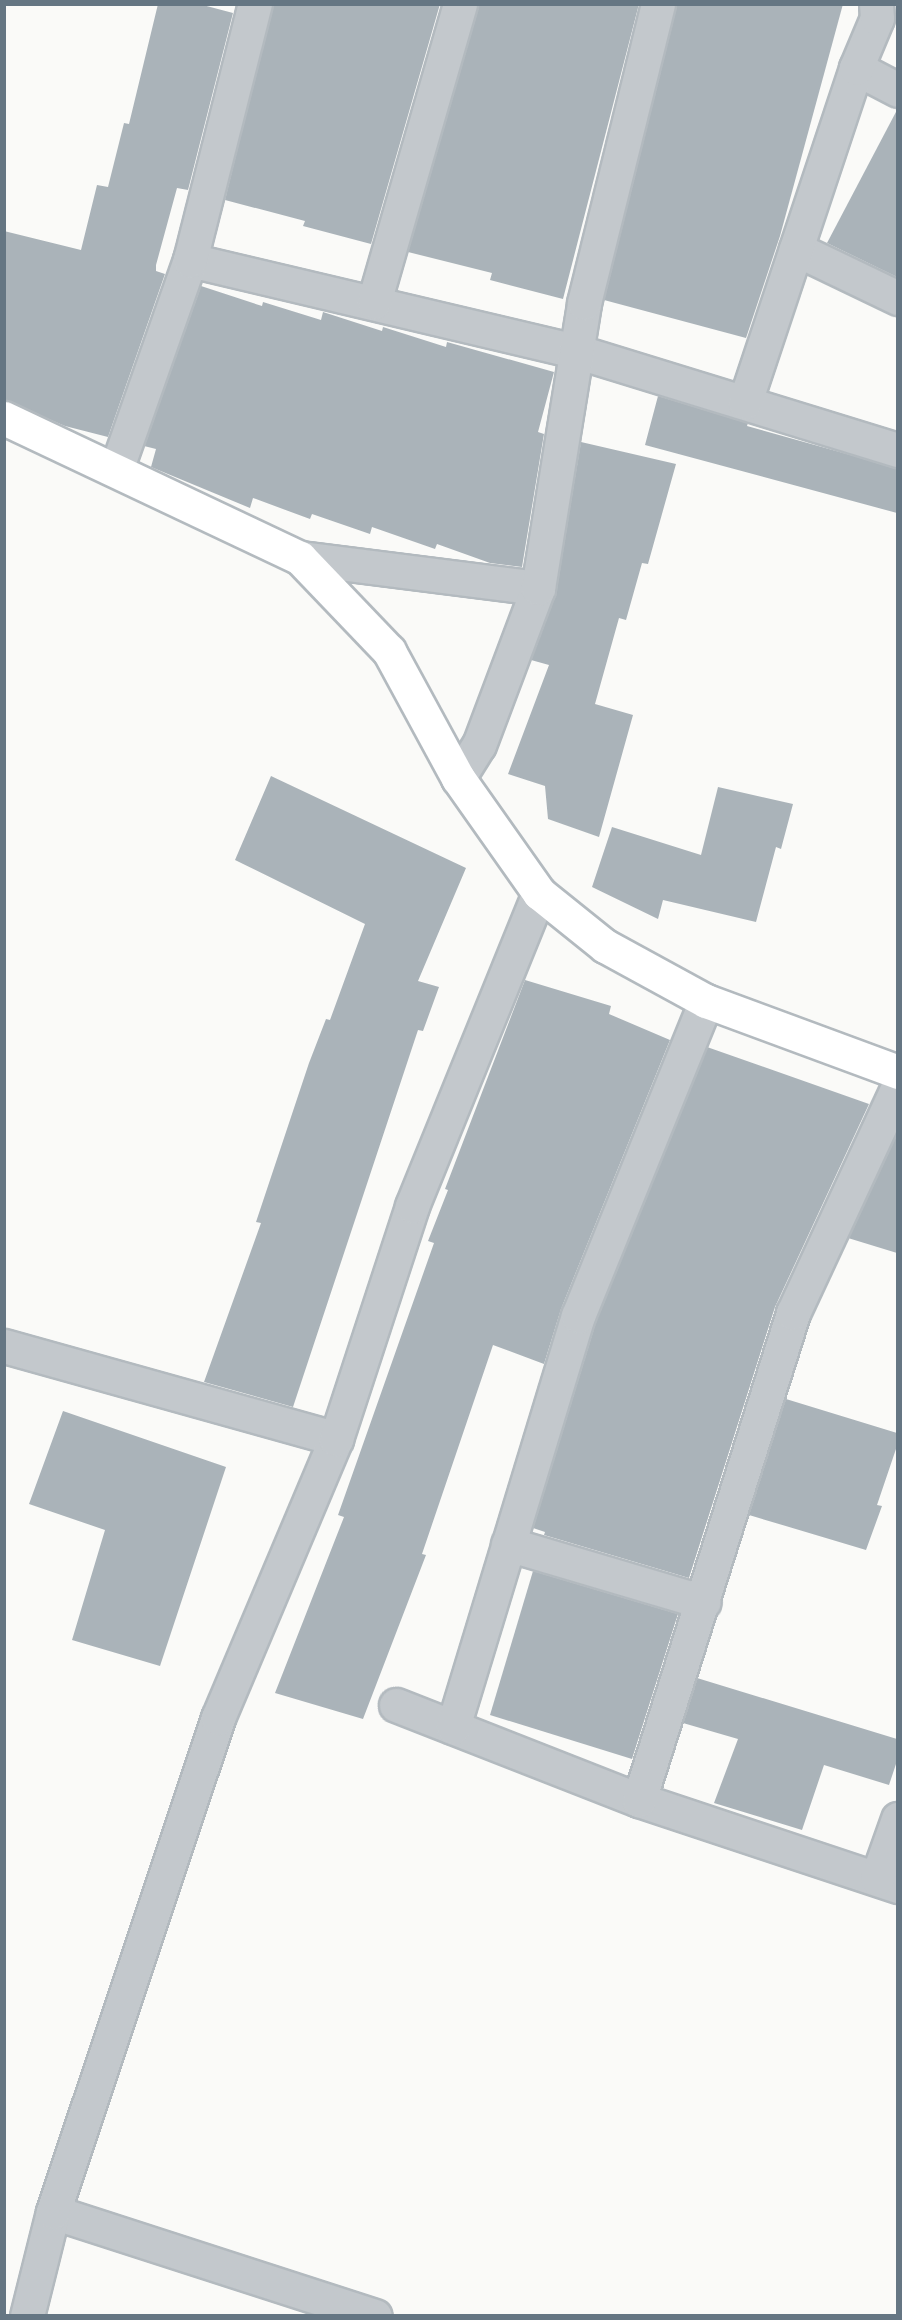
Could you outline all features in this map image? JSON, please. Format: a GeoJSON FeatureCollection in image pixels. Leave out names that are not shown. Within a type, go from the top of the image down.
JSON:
{"type":"FeatureCollection","features":[{"type":"Feature","properties":{"kind":"street"},"geometry":{"type":"LineString","coordinates":[[116,470],[190,260],[255,4]]}},
{"type":"Feature","properties":{"kind":"street"},"geometry":{"type":"LineString","coordinates":[[374,302],[460,4]]}},
{"type":"Feature","properties":{"kind":"street"},"geometry":{"type":"LineString","coordinates":[[459,778],[479,745],[538,588],[584,303],[658,4]]}},
{"type":"Feature","properties":{"kind":"street"},"geometry":{"type":"LineString","coordinates":[[745,402],[856,68],[877,18],[876,4]]}},
{"type":"Feature","properties":{"kind":"street"},"geometry":{"type":"LineString","coordinates":[[856,68],[897,90]]}},
{"type":"Feature","properties":{"kind":"street"},"geometry":{"type":"LineString","coordinates":[[796,249],[897,298]]}},
{"type":"Feature","properties":{"kind":"street"},"geometry":{"type":"LineString","coordinates":[[190,260],[576,351],[897,450]]}},
{"type":"Feature","properties":{"kind":"street"},"geometry":{"type":"LineString","coordinates":[[4,418],[300,558],[538,588]]}},
{"type":"Feature","properties":{"kind":"street"},"geometry":{"type":"LineString","coordinates":[[300,558],[389,651],[459,778],[538,893],[605,946],[706,1001],[897,1072]]}},
{"type":"Feature","properties":{"kind":"street"},"geometry":{"type":"LineString","coordinates":[[27,2316],[53,2212],[218,1718],[336,1439],[412,1206],[538,893]]}},
{"type":"Feature","properties":{"kind":"street"},"geometry":{"type":"LineString","coordinates":[[453,1727],[578,1316],[706,1001]]}},
{"type":"Feature","properties":{"kind":"street"},"geometry":{"type":"LineString","coordinates":[[639,1800],[704,1602],[793,1313],[897,1087]]}},
{"type":"Feature","properties":{"kind":"street"},"geometry":{"type":"LineString","coordinates":[[4,1346],[336,1439]]}},
{"type":"Feature","properties":{"kind":"street"},"geometry":{"type":"LineString","coordinates":[[508,1544],[704,1602]]}},
{"type":"Feature","properties":{"kind":"street"},"geometry":{"type":"LineString","coordinates":[[396,1705],[639,1800],[887,1882],[897,1819]]}},
{"type":"Feature","properties":{"kind":"street"},"geometry":{"type":"LineString","coordinates":[[53,2212],[375,2316]]}},
{"type":"Feature","properties":{"kind":"building"},"geometry":{"type":"Polygon","coordinates":[[[158,4],[199,4],[233,13],[188,190],[177,188],[156,265],[156,271],[165,274],[108,437],[65,426],[4,400],[4,231],[81,250],[97,185],[108,187],[124,123],[129,124],[158,4]]]}},
{"type":"Feature","properties":{"kind":"building"},"geometry":{"type":"Polygon","coordinates":[[[273,4],[440,4],[371,244],[303,226],[305,221],[225,200],[273,4]]]}},
{"type":"Feature","properties":{"kind":"building"},"geometry":{"type":"Polygon","coordinates":[[[478,4],[639,4],[563,299],[490,280],[492,273],[408,252],[478,4]]]}},
{"type":"Feature","properties":{"kind":"building"},"geometry":{"type":"Polygon","coordinates":[[[676,4],[843,4],[780,236],[746,338],[604,300],[676,4]]]}},
{"type":"Feature","properties":{"kind":"building"},"geometry":{"type":"Polygon","coordinates":[[[897,110],[897,277],[827,243],[897,110]]]}},
{"type":"Feature","properties":{"kind":"building"},"geometry":{"type":"Polygon","coordinates":[[[201,286],[262,306],[263,302],[321,320],[323,312],[382,331],[383,327],[446,347],[447,342],[554,372],[538,432],[544,434],[522,567],[490,563],[437,544],[435,549],[372,527],[370,534],[312,514],[310,519],[253,498],[250,508],[151,467],[156,449],[144,446],[201,286]]]}},
{"type":"Feature","properties":{"kind":"building"},"geometry":{"type":"Polygon","coordinates":[[[658,396],[748,423],[747,426],[897,468],[897,513],[645,445],[658,396]]]}},
{"type":"Feature","properties":{"kind":"building"},"geometry":{"type":"Polygon","coordinates":[[[581,442],[676,464],[648,564],[642,563],[626,620],[619,618],[595,704],[633,715],[599,837],[548,819],[545,786],[508,774],[549,665],[531,660],[556,591],[581,442]]]}},
{"type":"Feature","properties":{"kind":"building"},"geometry":{"type":"Polygon","coordinates":[[[271,776],[466,868],[418,981],[439,987],[423,1031],[418,1030],[293,1407],[204,1382],[261,1223],[256,1222],[309,1063],[326,1019],[330,1020],[365,924],[235,860],[271,776]]]}},
{"type":"Feature","properties":{"kind":"building"},"geometry":{"type":"Polygon","coordinates":[[[718,787],[793,804],[781,849],[776,847],[756,922],[663,900],[658,919],[592,887],[612,827],[701,855],[718,787]]]}},
{"type":"Feature","properties":{"kind":"building"},"geometry":{"type":"Polygon","coordinates":[[[525,980],[611,1006],[609,1014],[670,1040],[561,1309],[544,1364],[493,1345],[422,1554],[426,1555],[363,1719],[275,1693],[344,1517],[338,1515],[434,1243],[428,1241],[448,1190],[445,1189],[525,980]]]}},
{"type":"Feature","properties":{"kind":"building"},"geometry":{"type":"Polygon","coordinates":[[[707,1047],[869,1104],[775,1307],[689,1578],[544,1535],[545,1532],[533,1528],[596,1322],[707,1047]]]}},
{"type":"Feature","properties":{"kind":"building"},"geometry":{"type":"Polygon","coordinates":[[[897,1133],[897,1253],[848,1238],[897,1133]]]}},
{"type":"Feature","properties":{"kind":"building"},"geometry":{"type":"Polygon","coordinates":[[[786,1399],[897,1433],[897,1446],[877,1505],[882,1506],[866,1550],[749,1515],[786,1399]]]}},
{"type":"Feature","properties":{"kind":"building"},"geometry":{"type":"Polygon","coordinates":[[[63,1411],[226,1467],[160,1666],[72,1640],[105,1530],[29,1504],[63,1411]]]}},
{"type":"Feature","properties":{"kind":"building"},"geometry":{"type":"Polygon","coordinates":[[[533,1571],[678,1614],[632,1759],[490,1715],[533,1571]]]}},
{"type":"Feature","properties":{"kind":"building"},"geometry":{"type":"Polygon","coordinates":[[[697,1678],[897,1739],[897,1761],[889,1785],[824,1765],[802,1830],[714,1803],[738,1739],[683,1723],[697,1678]]]}}]}
